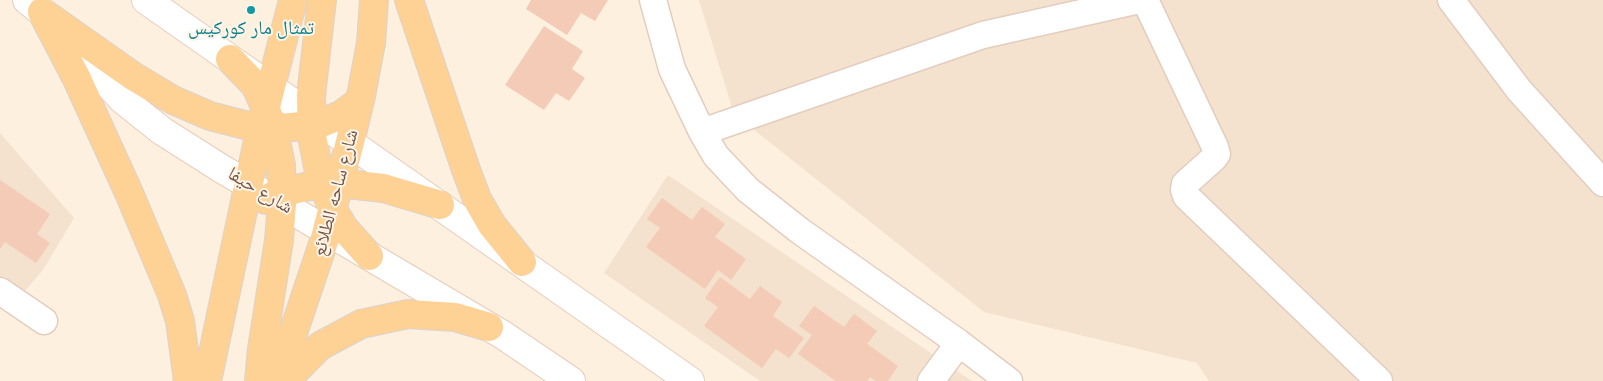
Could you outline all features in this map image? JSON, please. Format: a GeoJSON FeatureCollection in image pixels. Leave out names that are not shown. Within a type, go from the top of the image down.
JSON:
{"type":"FeatureCollection","features":[{"type":"Feature","properties":{"kind":"main road"},"geometry":{"type":"LineString","coordinates":[[146,0],[230,58],[267,112],[283,128],[341,115],[357,103],[361,96]]}},
{"type":"Feature","properties":{"kind":"main road"},"geometry":{"type":"LineString","coordinates":[[259,381],[262,349],[279,240],[271,195],[267,112],[293,0]]}},
{"type":"Feature","properties":{"kind":"main road"},"geometry":{"type":"LineString","coordinates":[[322,0],[311,96],[315,121],[312,136],[319,172],[330,202]]}},
{"type":"Feature","properties":{"kind":"main road","name":"شارع ساحه الطلائع"},"geometry":{"type":"LineString","coordinates":[[277,381],[330,202],[350,142],[371,43],[374,0]]}},
{"type":"Feature","properties":{"kind":"main road"},"geometry":{"type":"LineString","coordinates":[[409,0],[464,167],[477,199],[492,225],[522,262]]}},
{"type":"Feature","properties":{"kind":"main road"},"geometry":{"type":"LineString","coordinates":[[34,6],[133,76],[173,100],[210,116],[245,125],[267,112],[315,121],[350,142],[690,381]]}},
{"type":"Feature","properties":{"kind":"main road"},"geometry":{"type":"LineString","coordinates":[[34,6],[77,79],[129,193],[172,295],[180,321],[188,381]]}},
{"type":"Feature","properties":{"kind":"main road","name":"شارع حيفا"},"geometry":{"type":"LineString","coordinates":[[34,6],[123,100],[162,131],[271,195],[330,202],[369,256],[489,326],[571,381]]}},
{"type":"Feature","properties":{"kind":"main road"},"geometry":{"type":"LineString","coordinates":[[330,202],[348,184],[383,188],[440,205]]}},
{"type":"Feature","properties":{"kind":"main road"},"geometry":{"type":"LineString","coordinates":[[206,381],[240,221],[271,195],[309,186],[330,202]]}},
{"type":"Feature","properties":{"kind":"main road"},"geometry":{"type":"LineString","coordinates":[[284,381],[320,346],[362,324],[408,314],[455,317],[489,326]]}},
{"type":"Feature","properties":{"kind":"street"},"geometry":{"type":"LineString","coordinates":[[653,0],[672,69],[702,132],[716,156],[748,190],[800,232],[959,343],[1009,381]]}},
{"type":"Feature","properties":{"kind":"street"},"geometry":{"type":"LineString","coordinates":[[702,132],[983,35],[1138,0]]}},
{"type":"Feature","properties":{"kind":"street"},"geometry":{"type":"LineString","coordinates":[[1146,0],[1217,154],[1185,184],[1186,196],[1379,381]]}},
{"type":"Feature","properties":{"kind":"street"},"geometry":{"type":"LineString","coordinates":[[1451,0],[1519,90],[1603,183]]}},
{"type":"Feature","properties":{"kind":"street"},"geometry":{"type":"LineString","coordinates":[[0,291],[44,321]]}},
{"type":"Feature","properties":{"kind":"street"},"geometry":{"type":"LineString","coordinates":[[931,381],[959,343]]}},
{"type":"Feature","properties":{"kind":"shaded area"},"geometry":{"type":"Polygon","coordinates":[[[699,0],[1603,0],[1603,381],[1209,381],[1197,363],[984,312],[734,114],[699,0]]]}},
{"type":"Feature","properties":{"kind":"shaded area"},"geometry":{"type":"Polygon","coordinates":[[[0,133],[74,218],[43,270],[22,294],[0,278],[0,133]]]}},
{"type":"Feature","properties":{"kind":"shaded area"},"geometry":{"type":"Polygon","coordinates":[[[668,175],[972,381],[760,381],[604,273],[668,175]]]}},
{"type":"Feature","properties":{"kind":"building"},"geometry":{"type":"Polygon","coordinates":[[[531,0],[608,0],[595,21],[581,13],[567,35],[526,9],[531,0]]]}},
{"type":"Feature","properties":{"kind":"building"},"geometry":{"type":"Polygon","coordinates":[[[544,26],[583,51],[572,69],[585,78],[569,101],[556,93],[544,110],[505,85],[544,26]]]}},
{"type":"Feature","properties":{"kind":"building"},"geometry":{"type":"Polygon","coordinates":[[[0,180],[50,214],[37,234],[50,243],[36,263],[5,242],[0,249],[0,180]]]}},
{"type":"Feature","properties":{"kind":"building"},"geometry":{"type":"Polygon","coordinates":[[[662,198],[692,220],[702,207],[725,224],[715,237],[746,259],[731,280],[718,270],[705,289],[646,247],[660,228],[647,219],[662,198]]]}},
{"type":"Feature","properties":{"kind":"building"},"geometry":{"type":"Polygon","coordinates":[[[720,277],[750,299],[760,286],[782,302],[773,316],[804,338],[789,358],[776,349],[762,368],[704,326],[718,307],[705,298],[720,277]]]}},
{"type":"Feature","properties":{"kind":"building"},"geometry":{"type":"Polygon","coordinates":[[[814,306],[844,327],[854,314],[877,331],[867,344],[898,366],[888,381],[876,381],[870,377],[867,381],[836,381],[798,354],[812,335],[799,326],[814,306]]]}},
{"type":"Feature","properties":{"kind":"place","name":"تمثال مار كوركيس"},"geometry":{"type":"Point","coordinates":[251,10]}}]}
